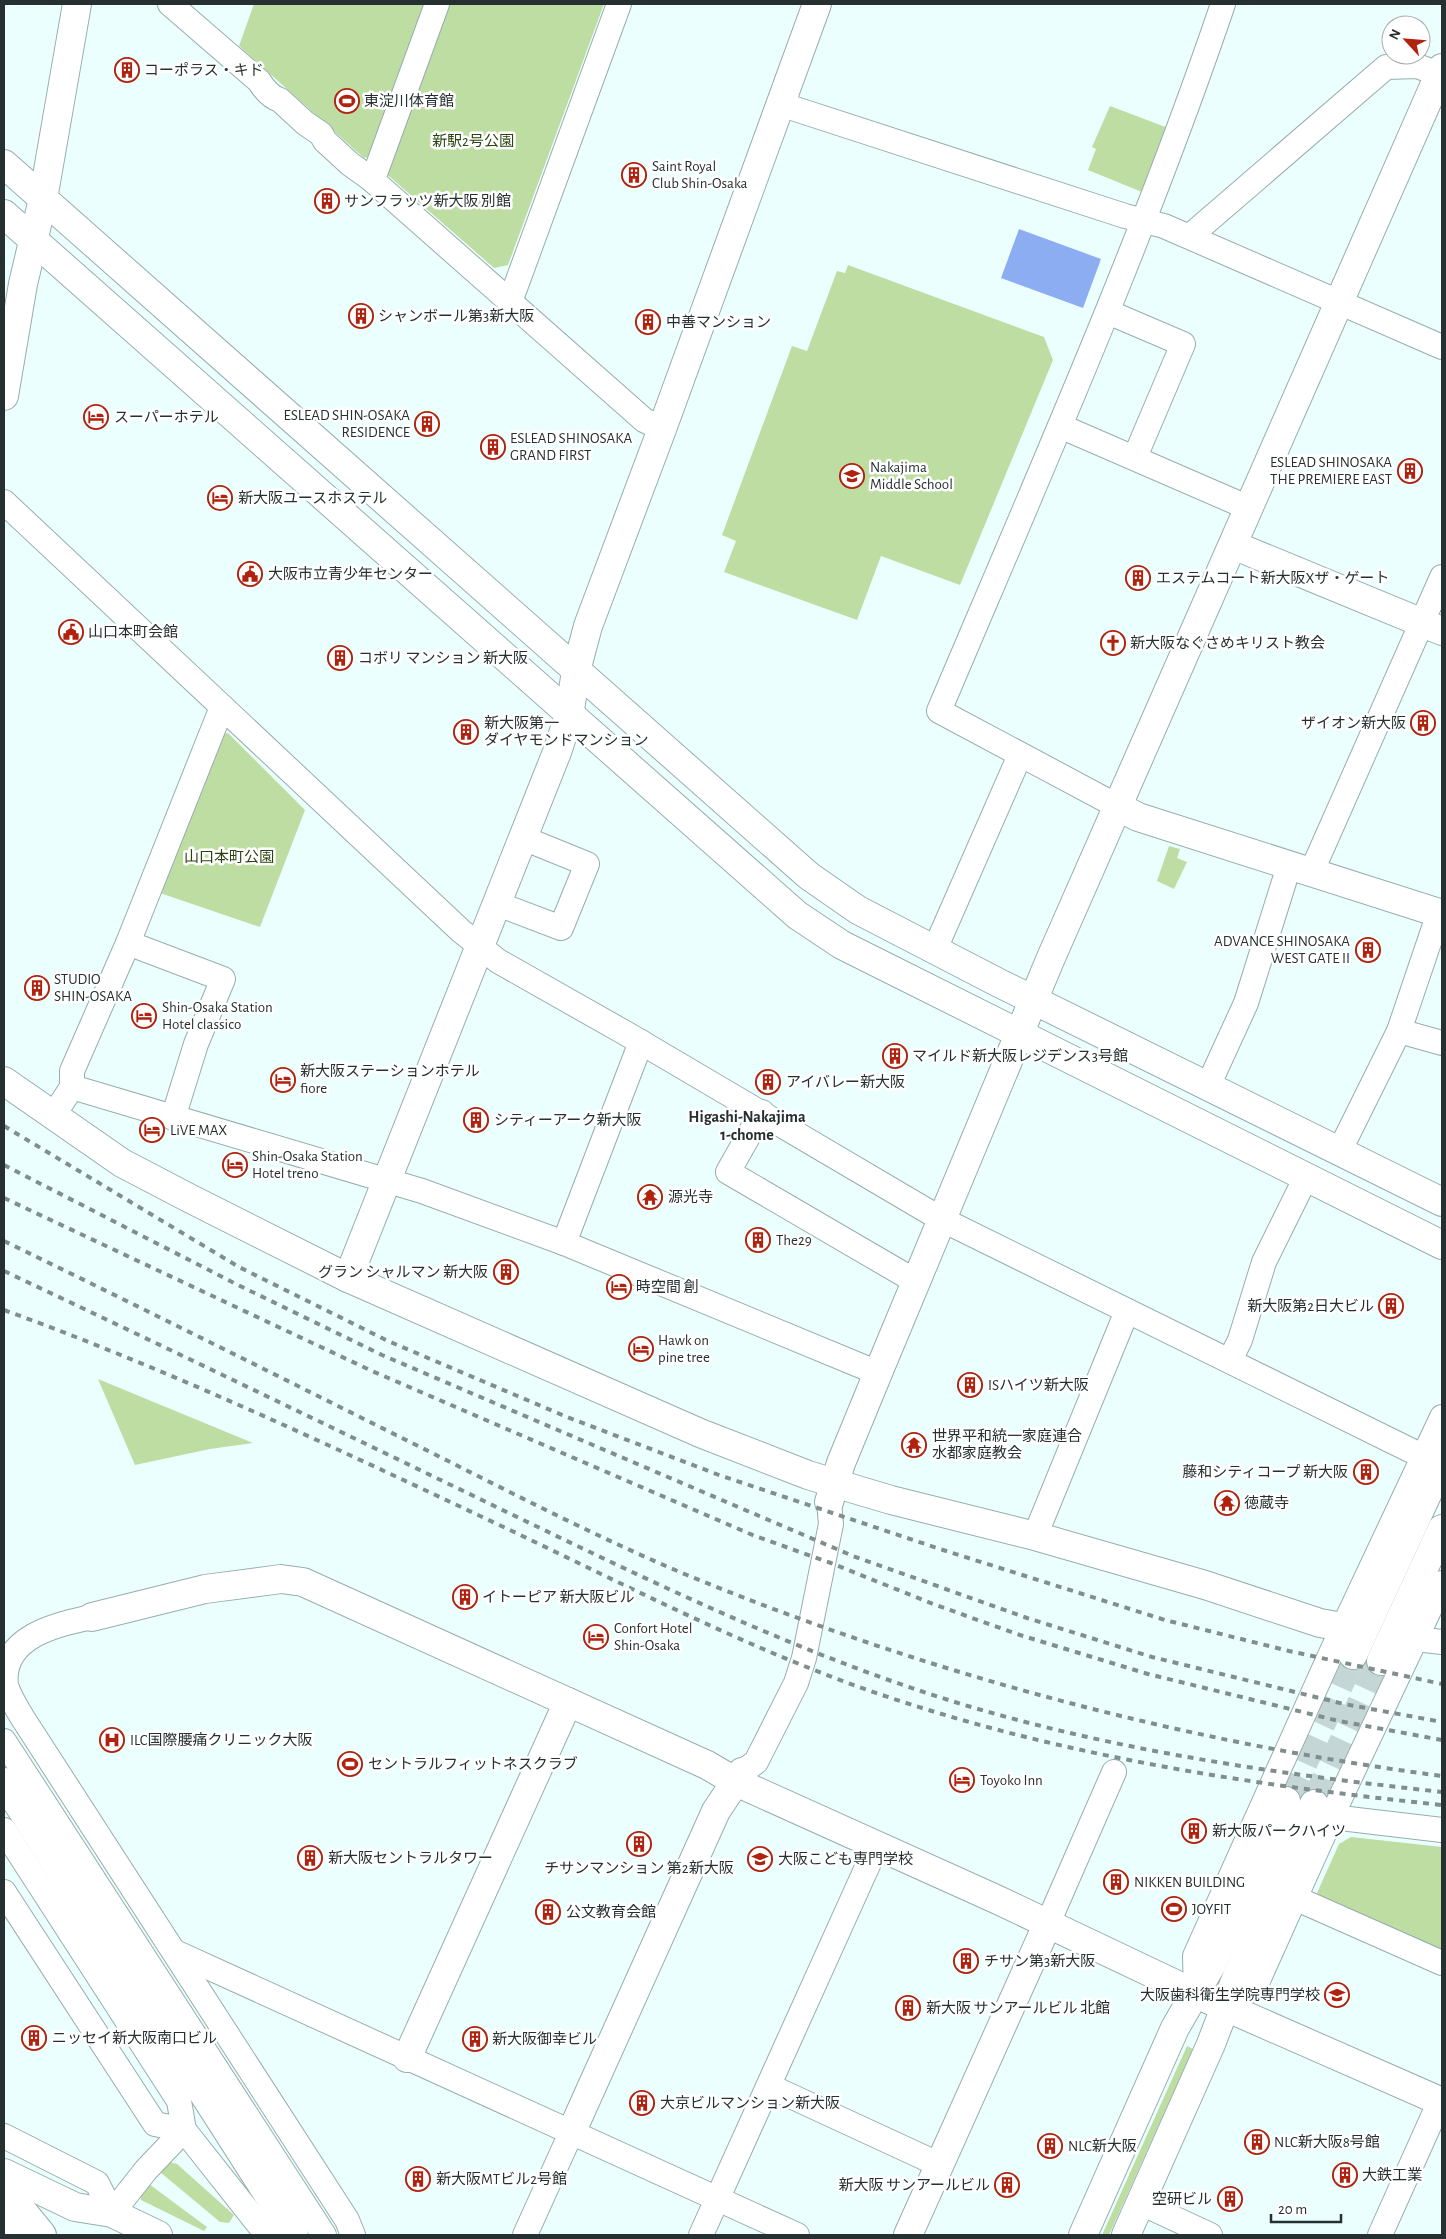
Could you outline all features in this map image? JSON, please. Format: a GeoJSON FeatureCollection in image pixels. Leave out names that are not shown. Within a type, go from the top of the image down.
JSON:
{"type":"FeatureCollection","features":[{"type":"Feature","properties":{"kind":"main road"},"geometry":{"type":"LineString","coordinates":[[4,396],[23,284],[43,199],[77,4]]}},
{"type":"Feature","properties":{"kind":"main road"},"geometry":{"type":"LineString","coordinates":[[348,1278],[498,904],[570,716],[576,670],[588,626],[817,4]]}},
{"type":"Feature","properties":{"kind":"main road"},"geometry":{"type":"LineString","coordinates":[[832,1493],[941,1218],[1117,806],[1441,71]]}},
{"type":"Feature","properties":{"kind":"main road"},"geometry":{"type":"LineString","coordinates":[[4,164],[809,876],[858,910],[1442,1202]]}},
{"type":"Feature","properties":{"kind":"main road"},"geometry":{"type":"LineString","coordinates":[[4,214],[570,716],[796,915],[818,931],[842,945],[1442,1245]]}},
{"type":"Feature","properties":{"kind":"main road"},"geometry":{"type":"LineString","coordinates":[[1233,545],[1432,627]]}},
{"type":"Feature","properties":{"kind":"main road"},"geometry":{"type":"LineString","coordinates":[[1117,806],[1138,817],[1441,914]]}},
{"type":"Feature","properties":{"kind":"main road"},"geometry":{"type":"LineString","coordinates":[[4,1081],[122,1163],[348,1278],[700,1433],[808,1475],[832,1493],[891,1500],[1035,1536],[1205,1585],[1320,1623],[1343,1627]]}},
{"type":"Feature","properties":{"kind":"main road"},"geometry":{"type":"LineString","coordinates":[[1353,1655],[1433,1459]]}},
{"type":"Feature","properties":{"kind":"main road"},"geometry":{"type":"LineString","coordinates":[[1381,1661],[1442,1529]]}},
{"type":"Feature","properties":{"kind":"main road"},"geometry":{"type":"LineString","coordinates":[[92,1617],[206,1589],[267,1581],[296,1580],[707,1765],[739,1777],[877,1845],[1048,1923],[1196,1994],[1441,2101]]}},
{"type":"Feature","properties":{"kind":"main road"},"geometry":{"type":"LineString","coordinates":[[407,2058],[568,1702]]}},
{"type":"Feature","properties":{"kind":"main road"},"geometry":{"type":"LineString","coordinates":[[571,2133],[716,1811],[739,1777]]}},
{"type":"Feature","properties":{"kind":"main road"},"geometry":{"type":"LineString","coordinates":[[4,1782],[294,2235]]}},
{"type":"Feature","properties":{"kind":"main road"},"geometry":{"type":"LineString","coordinates":[[1083,2235],[1176,2028],[1212,1964],[1286,1801]]}},
{"type":"Feature","properties":{"kind":"main road"},"geometry":{"type":"LineString","coordinates":[[1126,2235],[1226,2007],[1237,1976],[1323,1811]]}},
{"type":"Feature","properties":{"kind":"main road"},"geometry":{"type":"LineString","coordinates":[[908,2235],[1048,1923]]}},
{"type":"Feature","properties":{"kind":"main road"},"geometry":{"type":"LineString","coordinates":[[4,2173],[75,2207],[112,2213],[158,2235]]}},
{"type":"Feature","properties":{"kind":"main road"},"geometry":{"type":"LineString","coordinates":[[4,2188],[42,2235]]}},
{"type":"Feature","properties":{"kind":"main road"},"geometry":{"type":"LineString","coordinates":[[4,2221],[34,2235]]}},
{"type":"Feature","properties":{"kind":"street"},"geometry":{"type":"LineString","coordinates":[[170,4],[259,81],[274,98],[280,100],[305,123],[321,134],[325,141],[350,164],[371,179],[644,420],[662,429]]}},
{"type":"Feature","properties":{"kind":"street"},"geometry":{"type":"LineString","coordinates":[[371,179],[376,171],[437,4]]}},
{"type":"Feature","properties":{"kind":"street"},"geometry":{"type":"LineString","coordinates":[[510,302],[619,4]]}},
{"type":"Feature","properties":{"kind":"street"},"geometry":{"type":"LineString","coordinates":[[1117,806],[939,711],[1108,312],[1170,152],[1223,4]]}},
{"type":"Feature","properties":{"kind":"street"},"geometry":{"type":"LineString","coordinates":[[1190,236],[1386,67],[1417,66],[1441,71]]}},
{"type":"Feature","properties":{"kind":"street"},"geometry":{"type":"LineString","coordinates":[[780,104],[1164,226],[1442,347]]}},
{"type":"Feature","properties":{"kind":"street"},"geometry":{"type":"LineString","coordinates":[[1108,312],[1183,344],[1135,458]]}},
{"type":"Feature","properties":{"kind":"street"},"geometry":{"type":"LineString","coordinates":[[1060,426],[1249,508]]}},
{"type":"Feature","properties":{"kind":"street"},"geometry":{"type":"LineString","coordinates":[[4,502],[461,930],[498,961],[762,1112],[941,1218],[1127,1311],[1433,1459]]}},
{"type":"Feature","properties":{"kind":"street"},"geometry":{"type":"LineString","coordinates":[[1208,1086],[1246,1003],[1300,869],[1432,627],[1442,577]]}},
{"type":"Feature","properties":{"kind":"street"},"geometry":{"type":"LineString","coordinates":[[54,1116],[72,1087],[72,1071],[128,943],[222,707]]}},
{"type":"Feature","properties":{"kind":"street"},"geometry":{"type":"LineString","coordinates":[[935,949],[1020,754]]}},
{"type":"Feature","properties":{"kind":"street"},"geometry":{"type":"LineString","coordinates":[[498,904],[561,928],[587,864],[524,838]]}},
{"type":"Feature","properties":{"kind":"street"},"geometry":{"type":"LineString","coordinates":[[1339,1152],[1398,1030],[1441,914]]}},
{"type":"Feature","properties":{"kind":"street"},"geometry":{"type":"LineString","coordinates":[[128,943],[223,979],[196,1044],[173,1118]]}},
{"type":"Feature","properties":{"kind":"street"},"geometry":{"type":"LineString","coordinates":[[1398,1030],[1442,1043]]}},
{"type":"Feature","properties":{"kind":"street"},"geometry":{"type":"LineString","coordinates":[[564,1242],[641,1042]]}},
{"type":"Feature","properties":{"kind":"street"},"geometry":{"type":"LineString","coordinates":[[72,1087],[386,1180],[564,1242],[878,1373]]}},
{"type":"Feature","properties":{"kind":"street"},"geometry":{"type":"LineString","coordinates":[[762,1112],[728,1172],[915,1281]]}},
{"type":"Feature","properties":{"kind":"street"},"geometry":{"type":"LineString","coordinates":[[1230,1360],[1240,1340],[1264,1262],[1306,1177]]}},
{"type":"Feature","properties":{"kind":"street"},"geometry":{"type":"LineString","coordinates":[[1035,1536],[1127,1311]]}},
{"type":"Feature","properties":{"kind":"street"},"geometry":{"type":"LineString","coordinates":[[1196,1994],[1194,1956],[1343,1627],[1433,1459],[1442,1417]]}},
{"type":"Feature","properties":{"kind":"street"},"geometry":{"type":"LineString","coordinates":[[739,1777],[756,1762],[796,1683],[831,1524],[832,1493]]}},
{"type":"Feature","properties":{"kind":"street"},"geometry":{"type":"LineString","coordinates":[[1226,2007],[1256,1985],[1295,1898],[1323,1811],[1416,1639],[1442,1583]]}},
{"type":"Feature","properties":{"kind":"street"},"geometry":{"type":"LineString","coordinates":[[92,1617],[58,1625],[26,1639],[15,1647],[8,1656],[4,1672],[6,1687],[22,1717],[347,2220],[353,2235]]}},
{"type":"Feature","properties":{"kind":"street"},"geometry":{"type":"LineString","coordinates":[[1416,1639],[1442,1642]]}},
{"type":"Feature","properties":{"kind":"street"},"geometry":{"type":"LineString","coordinates":[[4,1725],[44,1750]]}},
{"type":"Feature","properties":{"kind":"street"},"geometry":{"type":"LineString","coordinates":[[4,1741],[324,2235]]}},
{"type":"Feature","properties":{"kind":"street"},"geometry":{"type":"LineString","coordinates":[[1048,1923],[1114,1772]]}},
{"type":"Feature","properties":{"kind":"street"},"geometry":{"type":"LineString","coordinates":[[1323,1811],[1442,1830]]}},
{"type":"Feature","properties":{"kind":"street"},"geometry":{"type":"LineString","coordinates":[[4,1830],[179,2101],[184,2130],[267,2235]]}},
{"type":"Feature","properties":{"kind":"street"},"geometry":{"type":"LineString","coordinates":[[701,2235],[877,1845]]}},
{"type":"Feature","properties":{"kind":"street"},"geometry":{"type":"LineString","coordinates":[[4,1892],[155,2124],[184,2130]]}},
{"type":"Feature","properties":{"kind":"street"},"geometry":{"type":"LineString","coordinates":[[1295,1898],[1442,1963]]}},
{"type":"Feature","properties":{"kind":"street"},"geometry":{"type":"LineString","coordinates":[[175,1952],[797,2235]]}},
{"type":"Feature","properties":{"kind":"street"},"geometry":{"type":"LineString","coordinates":[[769,2086],[940,2165]]}},
{"type":"Feature","properties":{"kind":"street"},"geometry":{"type":"LineString","coordinates":[[1380,2235],[1441,2101]]}},
{"type":"Feature","properties":{"kind":"street"},"geometry":{"type":"LineString","coordinates":[[4,2136],[97,2183],[112,2213],[146,2170],[184,2130]]}},
{"type":"Feature","properties":{"kind":"street"},"geometry":{"type":"LineString","coordinates":[[525,2235],[571,2133]]}},
{"type":"Feature","properties":{"kind":"street"},"geometry":{"type":"LineString","coordinates":[[1141,2203],[1210,2235]]}},
{"type":"Feature","properties":{"kind":"green space","name":"東淀川体育館"},"geometry":{"type":"Polygon","coordinates":[[[254,4],[429,4],[373,156],[364,158],[239,46],[254,4]]]}},
{"type":"Feature","properties":{"kind":"green space","name":"新駅2号公園"},"geometry":{"type":"Polygon","coordinates":[[[444,4],[604,4],[508,265],[494,268],[382,170],[444,4]]]}},
{"type":"Feature","properties":{"kind":"green space"},"geometry":{"type":"Polygon","coordinates":[[[1110,106],[1168,128],[1142,192],[1088,170],[1096,149],[1092,147],[1110,106]]]}},
{"type":"Feature","properties":{"kind":"green space"},"geometry":{"type":"Polygon","coordinates":[[[848,265],[1044,337],[1053,360],[960,585],[881,556],[857,620],[724,572],[736,541],[722,535],[792,346],[807,351],[837,271],[845,273],[848,265]]]}},
{"type":"Feature","properties":{"kind":"green space","name":"山口本町公園"},"geometry":{"type":"Polygon","coordinates":[[[228,733],[305,810],[260,927],[157,892],[218,735],[228,733]]]}},
{"type":"Feature","properties":{"kind":"green space"},"geometry":{"type":"Polygon","coordinates":[[[1169,846],[1180,849],[1177,858],[1187,862],[1174,889],[1157,881],[1169,846]]]}},
{"type":"Feature","properties":{"kind":"green space"},"geometry":{"type":"Polygon","coordinates":[[[98,1379],[253,1443],[210,1449],[135,1465],[98,1379]]]}},
{"type":"Feature","properties":{"kind":"green space"},"geometry":{"type":"Polygon","coordinates":[[[1351,1837],[1442,1847],[1442,1956],[1320,1902],[1317,1893],[1339,1844],[1351,1837]]]}},
{"type":"Feature","properties":{"kind":"green space"},"geometry":{"type":"Polygon","coordinates":[[[1187,2046],[1193,2049],[1109,2235],[1102,2235],[1187,2046]]]}},
{"type":"Feature","properties":{"kind":"green space"},"geometry":{"type":"Polygon","coordinates":[[[170,2162],[177,2164],[234,2215],[229,2223],[220,2222],[160,2172],[170,2162]]]}},
{"type":"Feature","properties":{"kind":"green space"},"geometry":{"type":"Polygon","coordinates":[[[149,2184],[207,2227],[204,2231],[141,2200],[140,2194],[149,2184]]]}},
{"type":"Feature","properties":{"kind":"water"},"geometry":{"type":"Polygon","coordinates":[[[1019,229],[1101,259],[1083,308],[1001,278],[1019,229]]]}},
{"type":"Feature","properties":{"kind":"tunnel"},"geometry":{"type":"LineString","coordinates":[[1286,1801],[1353,1655]]}},
{"type":"Feature","properties":{"kind":"tunnel"},"geometry":{"type":"LineString","coordinates":[[1314,1804],[1381,1661]]}},
{"type":"Feature","properties":{"kind":"railway"},"geometry":{"type":"LineString","coordinates":[[4,1126],[239,1267],[388,1341],[567,1417],[719,1475],[943,1550],[1165,1620],[1289,1651],[1442,1684]]}},
{"type":"Feature","properties":{"kind":"railway"},"geometry":{"type":"LineString","coordinates":[[4,1165],[236,1284],[382,1355],[853,1556],[1027,1618],[1152,1657],[1344,1704],[1442,1722]]}},
{"type":"Feature","properties":{"kind":"railway"},"geometry":{"type":"LineString","coordinates":[[4,1198],[372,1371],[755,1536],[831,1563],[933,1604],[1020,1635],[1148,1674],[1339,1721],[1442,1740]]}},
{"type":"Feature","properties":{"kind":"railway"},"geometry":{"type":"LineString","coordinates":[[4,1241],[578,1526],[687,1575],[778,1611],[964,1673],[1058,1700],[1153,1724],[1345,1762],[1442,1776]]}},
{"type":"Feature","properties":{"kind":"railway"},"geometry":{"type":"LineString","coordinates":[[4,1271],[608,1561],[731,1617],[856,1668],[920,1691],[985,1711],[1098,1739],[1155,1751],[1269,1770],[1442,1792]]}},
{"type":"Feature","properties":{"kind":"railway"},"geometry":{"type":"LineString","coordinates":[[4,1310],[69,1334],[260,1414],[449,1501],[720,1630],[848,1683],[993,1729],[1067,1747],[1216,1776],[1366,1797],[1442,1805]]}},
{"type":"Feature","properties":{"kind":"place","name":"コーポラス・キド"},"geometry":{"type":"Point","coordinates":[127,70]}},
{"type":"Feature","properties":{"kind":"place","name":"東淀川体育館"},"geometry":{"type":"Point","coordinates":[347,101]}},
{"type":"Feature","properties":{"kind":"place","name":"Saint Royal Club Shin-Osaka"},"geometry":{"type":"Point","coordinates":[634,175]}},
{"type":"Feature","properties":{"kind":"place","name":"サンフラッツ新大阪 別館"},"geometry":{"type":"Point","coordinates":[327,201]}},
{"type":"Feature","properties":{"kind":"place","name":"シャンボール第3新大阪"},"geometry":{"type":"Point","coordinates":[361,316]}},
{"type":"Feature","properties":{"kind":"place","name":"中善マンション"},"geometry":{"type":"Point","coordinates":[648,322]}},
{"type":"Feature","properties":{"kind":"place","name":"スーパーホテル"},"geometry":{"type":"Point","coordinates":[96,417]}},
{"type":"Feature","properties":{"kind":"place","name":"ESLEAD SHIN-OSAKA RESIDENCE"},"geometry":{"type":"Point","coordinates":[427,424]}},
{"type":"Feature","properties":{"kind":"place","name":"ESLEAD SHINOSAKA GRAND FIRST"},"geometry":{"type":"Point","coordinates":[493,447]}},
{"type":"Feature","properties":{"kind":"place","name":"ESLEAD SHINOSAKA THE PREMIERE EAST"},"geometry":{"type":"Point","coordinates":[1410,471]}},
{"type":"Feature","properties":{"kind":"place","name":"Nakajima Middle School"},"geometry":{"type":"Point","coordinates":[852,476]}},
{"type":"Feature","properties":{"kind":"place","name":"新大阪ユースホステル"},"geometry":{"type":"Point","coordinates":[220,498]}},
{"type":"Feature","properties":{"kind":"place","name":"大阪市立青少年センター"},"geometry":{"type":"Point","coordinates":[250,574]}},
{"type":"Feature","properties":{"kind":"place","name":"エステムコート新大阪Xザ・ゲート"},"geometry":{"type":"Point","coordinates":[1138,578]}},
{"type":"Feature","properties":{"kind":"place","name":"山口本町会館"},"geometry":{"type":"Point","coordinates":[71,632]}},
{"type":"Feature","properties":{"kind":"place","name":"新大阪なぐさめキリスト教会"},"geometry":{"type":"Point","coordinates":[1113,643]}},
{"type":"Feature","properties":{"kind":"place","name":"コボリ マンション 新大阪"},"geometry":{"type":"Point","coordinates":[340,658]}},
{"type":"Feature","properties":{"kind":"place","name":"ザイオン新大阪"},"geometry":{"type":"Point","coordinates":[1423,723]}},
{"type":"Feature","properties":{"kind":"place","name":"新大阪第一 ダイヤモンドマンション"},"geometry":{"type":"Point","coordinates":[466,732]}},
{"type":"Feature","properties":{"kind":"place","name":"ADVANCE SHINOSAKA WEST GATE II"},"geometry":{"type":"Point","coordinates":[1368,950]}},
{"type":"Feature","properties":{"kind":"place","name":"STUDIO SHIN-OSAKA"},"geometry":{"type":"Point","coordinates":[37,988]}},
{"type":"Feature","properties":{"kind":"place","name":"Shin-Osaka Station Hotel classico"},"geometry":{"type":"Point","coordinates":[144,1016]}},
{"type":"Feature","properties":{"kind":"place","name":"マイルド新大阪レジデンス3号館"},"geometry":{"type":"Point","coordinates":[895,1056]}},
{"type":"Feature","properties":{"kind":"place","name":"新大阪ステーションホテル fiore"},"geometry":{"type":"Point","coordinates":[283,1080]}},
{"type":"Feature","properties":{"kind":"place","name":"アイバレー新大阪"},"geometry":{"type":"Point","coordinates":[768,1082]}},
{"type":"Feature","properties":{"kind":"place","name":"シティーアーク新大阪"},"geometry":{"type":"Point","coordinates":[476,1120]}},
{"type":"Feature","properties":{"kind":"place","name":"LiVE MAX"},"geometry":{"type":"Point","coordinates":[152,1130]}},
{"type":"Feature","properties":{"kind":"place","name":"Shin-Osaka Station Hotel treno"},"geometry":{"type":"Point","coordinates":[235,1165]}},
{"type":"Feature","properties":{"kind":"place","name":"源光寺"},"geometry":{"type":"Point","coordinates":[650,1197]}},
{"type":"Feature","properties":{"kind":"place","name":"The29"},"geometry":{"type":"Point","coordinates":[758,1240]}},
{"type":"Feature","properties":{"kind":"place","name":"グラン シャルマン 新大阪"},"geometry":{"type":"Point","coordinates":[506,1272]}},
{"type":"Feature","properties":{"kind":"place","name":"時空間 創"},"geometry":{"type":"Point","coordinates":[619,1287]}},
{"type":"Feature","properties":{"kind":"place","name":"新大阪第2日大ビル"},"geometry":{"type":"Point","coordinates":[1391,1306]}},
{"type":"Feature","properties":{"kind":"place","name":"Hawk on pine tree"},"geometry":{"type":"Point","coordinates":[641,1349]}},
{"type":"Feature","properties":{"kind":"place","name":"ISハイツ新大阪"},"geometry":{"type":"Point","coordinates":[970,1385]}},
{"type":"Feature","properties":{"kind":"place","name":"世界平和統一家庭連合 水都家庭教会"},"geometry":{"type":"Point","coordinates":[914,1445]}},
{"type":"Feature","properties":{"kind":"place","name":"藤和シティコープ 新大阪"},"geometry":{"type":"Point","coordinates":[1366,1472]}},
{"type":"Feature","properties":{"kind":"place","name":"徳蔵寺"},"geometry":{"type":"Point","coordinates":[1227,1503]}},
{"type":"Feature","properties":{"kind":"place","name":"イトーピア 新大阪ビル"},"geometry":{"type":"Point","coordinates":[465,1597]}},
{"type":"Feature","properties":{"kind":"place","name":"Confort Hotel Shin-Osaka"},"geometry":{"type":"Point","coordinates":[596,1637]}},
{"type":"Feature","properties":{"kind":"place","name":"ILC国際腰痛クリニック大阪"},"geometry":{"type":"Point","coordinates":[112,1740]}},
{"type":"Feature","properties":{"kind":"place","name":"セントラルフィットネスクラブ"},"geometry":{"type":"Point","coordinates":[350,1764]}},
{"type":"Feature","properties":{"kind":"place","name":"Toyoko Inn"},"geometry":{"type":"Point","coordinates":[962,1780]}},
{"type":"Feature","properties":{"kind":"place","name":"新大阪パークハイツ"},"geometry":{"type":"Point","coordinates":[1194,1831]}},
{"type":"Feature","properties":{"kind":"place","name":"チサンマンション 第2新大阪"},"geometry":{"type":"Point","coordinates":[639,1844]}},
{"type":"Feature","properties":{"kind":"place","name":"新大阪セントラルタワー"},"geometry":{"type":"Point","coordinates":[310,1858]}},
{"type":"Feature","properties":{"kind":"place","name":"大阪こども専門学校"},"geometry":{"type":"Point","coordinates":[760,1859]}},
{"type":"Feature","properties":{"kind":"place","name":"NIKKEN BUILDING"},"geometry":{"type":"Point","coordinates":[1116,1882]}},
{"type":"Feature","properties":{"kind":"place","name":"JOYFIT"},"geometry":{"type":"Point","coordinates":[1174,1909]}},
{"type":"Feature","properties":{"kind":"place","name":"公文教育会館"},"geometry":{"type":"Point","coordinates":[548,1912]}},
{"type":"Feature","properties":{"kind":"place","name":"チサン第3新大阪"},"geometry":{"type":"Point","coordinates":[966,1961]}},
{"type":"Feature","properties":{"kind":"place","name":"大阪歯科衛生学院専門学校"},"geometry":{"type":"Point","coordinates":[1337,1995]}},
{"type":"Feature","properties":{"kind":"place","name":"新大阪 サンアールビル 北館"},"geometry":{"type":"Point","coordinates":[908,2008]}},
{"type":"Feature","properties":{"kind":"place","name":"ニッセイ新大阪南口ビル"},"geometry":{"type":"Point","coordinates":[34,2038]}},
{"type":"Feature","properties":{"kind":"place","name":"新大阪御幸ビル"},"geometry":{"type":"Point","coordinates":[475,2039]}},
{"type":"Feature","properties":{"kind":"place","name":"大京ビルマンション新大阪"},"geometry":{"type":"Point","coordinates":[642,2103]}},
{"type":"Feature","properties":{"kind":"place","name":"NLC新大阪8号館"},"geometry":{"type":"Point","coordinates":[1257,2142]}},
{"type":"Feature","properties":{"kind":"place","name":"NLC新大阪"},"geometry":{"type":"Point","coordinates":[1050,2146]}},
{"type":"Feature","properties":{"kind":"place","name":"大鉄工業"},"geometry":{"type":"Point","coordinates":[1345,2175]}},
{"type":"Feature","properties":{"kind":"place","name":"新大阪MTビル2号館"},"geometry":{"type":"Point","coordinates":[418,2179]}},
{"type":"Feature","properties":{"kind":"place","name":"新大阪 サンアールビル"},"geometry":{"type":"Point","coordinates":[1007,2185]}},
{"type":"Feature","properties":{"kind":"place","name":"空研ビル"},"geometry":{"type":"Point","coordinates":[1230,2199]}},
{"type":"Feature","properties":{"kind":"district","name":"Higashi-Nakajima 1-chome"},"geometry":{"type":"Point","coordinates":[747,1126]}}]}
